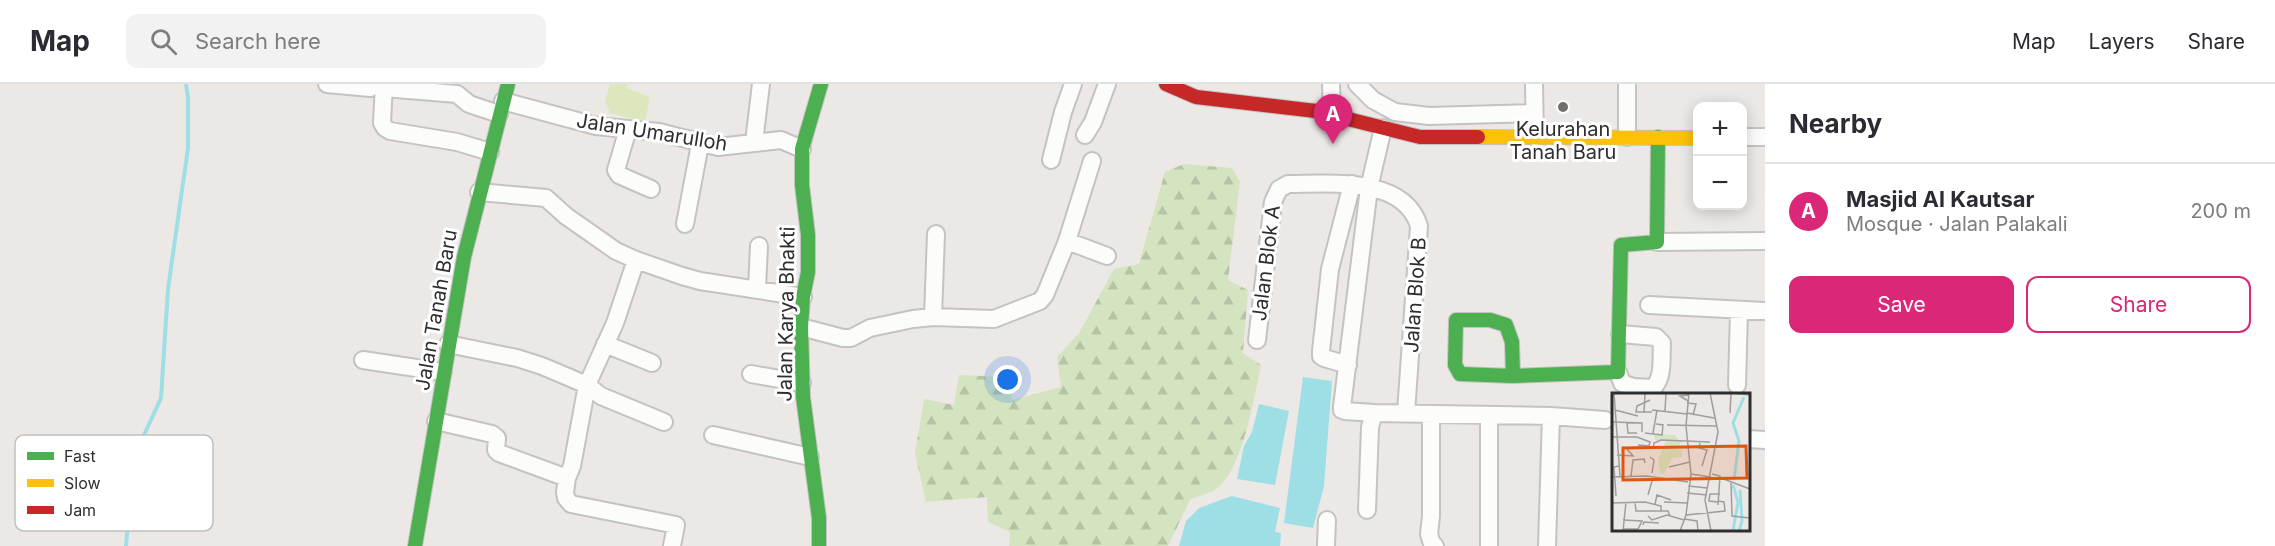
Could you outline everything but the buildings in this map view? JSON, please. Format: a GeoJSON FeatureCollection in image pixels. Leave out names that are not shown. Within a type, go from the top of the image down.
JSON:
{"type":"FeatureCollection","features":[{"type":"Feature","properties":{"kind":"street","name":"Jalan Umarulloh"},"geometry":{"type":"LineString","coordinates":[[327,84],[447,92],[458,94],[469,104],[576,122],[659,132],[718,147],[733,147],[754,141],[781,140],[802,149]]}},
{"type":"Feature","properties":{"kind":"street","name":"Jalan Tanah Baru"},"geometry":{"type":"LineString","coordinates":[[416,546],[436,421],[437,372],[448,344],[479,192],[485,151],[508,84]]}},
{"type":"Feature","properties":{"kind":"street"},"geometry":{"type":"LineString","coordinates":[[754,141],[761,84]]}},
{"type":"Feature","properties":{"kind":"street","name":"Jalan Karya Bhakti"},"geometry":{"type":"LineString","coordinates":[[819,546],[819,518],[802,383],[801,327],[803,297],[808,272],[808,235],[802,185],[802,149],[822,84]]}},
{"type":"Feature","properties":{"kind":"street"},"geometry":{"type":"LineString","coordinates":[[1050,160],[1073,84]]}},
{"type":"Feature","properties":{"kind":"street"},"geometry":{"type":"LineString","coordinates":[[1086,135],[1107,84]]}},
{"type":"Feature","properties":{"kind":"street"},"geometry":{"type":"LineString","coordinates":[[1166,84],[1196,97],[1332,114],[1420,137],[1693,138]]}},
{"type":"Feature","properties":{"kind":"street"},"geometry":{"type":"LineString","coordinates":[[1331,84],[1332,114]]}},
{"type":"Feature","properties":{"kind":"street"},"geometry":{"type":"LineString","coordinates":[[1357,84],[1373,100],[1395,112],[1430,116],[1534,113]]}},
{"type":"Feature","properties":{"kind":"street"},"geometry":{"type":"LineString","coordinates":[[1534,84],[1535,137]]}},
{"type":"Feature","properties":{"kind":"street"},"geometry":{"type":"LineString","coordinates":[[1627,84],[1627,137]]}},
{"type":"Feature","properties":{"kind":"street"},"geometry":{"type":"LineString","coordinates":[[379,87],[382,123],[385,128],[390,131],[457,142],[485,151]]}},
{"type":"Feature","properties":{"kind":"street"},"geometry":{"type":"LineString","coordinates":[[1383,128],[1369,188],[1342,410],[1431,415],[1551,416],[1605,420]]}},
{"type":"Feature","properties":{"kind":"street"},"geometry":{"type":"LineString","coordinates":[[628,129],[616,170],[619,175],[651,189]]}},
{"type":"Feature","properties":{"kind":"street"},"geometry":{"type":"LineString","coordinates":[[1747,137],[1765,136]]}},
{"type":"Feature","properties":{"kind":"street"},"geometry":{"type":"LineString","coordinates":[[1657,242],[1658,137]]}},
{"type":"Feature","properties":{"kind":"street"},"geometry":{"type":"LineString","coordinates":[[685,224],[699,144]]}},
{"type":"Feature","properties":{"kind":"street"},"geometry":{"type":"LineString","coordinates":[[801,327],[851,338],[870,328],[913,319],[933,317],[994,319],[1040,301],[1045,295],[1067,241],[1092,161]]}},
{"type":"Feature","properties":{"kind":"street","name":"Jalan Blok A"},"geometry":{"type":"LineString","coordinates":[[1257,340],[1275,195],[1279,189],[1288,184],[1352,184]]}},
{"type":"Feature","properties":{"kind":"street"},"geometry":{"type":"LineString","coordinates":[[1348,364],[1324,358],[1321,356],[1321,351],[1330,269],[1352,184]]}},
{"type":"Feature","properties":{"kind":"street","name":"Jalan Blok B"},"geometry":{"type":"LineString","coordinates":[[1352,184],[1389,192],[1413,210],[1419,226],[1406,413]]}},
{"type":"Feature","properties":{"kind":"street"},"geometry":{"type":"LineString","coordinates":[[479,192],[546,198],[566,216],[616,251],[636,260],[700,280],[803,297]]}},
{"type":"Feature","properties":{"kind":"street"},"geometry":{"type":"LineString","coordinates":[[933,317],[936,234]]}},
{"type":"Feature","properties":{"kind":"street"},"geometry":{"type":"LineString","coordinates":[[1067,241],[1107,256]]}},
{"type":"Feature","properties":{"kind":"street"},"geometry":{"type":"LineString","coordinates":[[1620,334],[1656,337],[1662,343],[1660,377],[1653,388],[1632,387],[1622,383],[1618,372],[1622,245],[1657,242],[1765,241]]}},
{"type":"Feature","properties":{"kind":"street"},"geometry":{"type":"LineString","coordinates":[[757,288],[759,246]]}},
{"type":"Feature","properties":{"kind":"street"},"geometry":{"type":"LineString","coordinates":[[636,260],[615,323],[587,385],[565,492],[571,504],[676,525],[672,546]]}},
{"type":"Feature","properties":{"kind":"street"},"geometry":{"type":"LineString","coordinates":[[1649,305],[1765,310]]}},
{"type":"Feature","properties":{"kind":"street"},"geometry":{"type":"LineString","coordinates":[[1737,385],[1739,310]]}},
{"type":"Feature","properties":{"kind":"street"},"geometry":{"type":"LineString","coordinates":[[1513,376],[1511,335],[1509,327],[1504,322],[1456,320],[1456,370],[1460,374],[1513,376],[1618,372]]}},
{"type":"Feature","properties":{"kind":"street"},"geometry":{"type":"LineString","coordinates":[[448,344],[543,366],[587,385],[601,396],[664,422]]}},
{"type":"Feature","properties":{"kind":"street"},"geometry":{"type":"LineString","coordinates":[[605,344],[652,363]]}},
{"type":"Feature","properties":{"kind":"street"},"geometry":{"type":"LineString","coordinates":[[363,360],[437,372]]}},
{"type":"Feature","properties":{"kind":"street"},"geometry":{"type":"LineString","coordinates":[[751,374],[802,383]]}},
{"type":"Feature","properties":{"kind":"street"},"geometry":{"type":"LineString","coordinates":[[1367,510],[1370,427],[1374,413]]}},
{"type":"Feature","properties":{"kind":"street"},"geometry":{"type":"LineString","coordinates":[[1431,415],[1429,534],[1435,546]]}},
{"type":"Feature","properties":{"kind":"street"},"geometry":{"type":"LineString","coordinates":[[1489,415],[1489,546]]}},
{"type":"Feature","properties":{"kind":"street"},"geometry":{"type":"LineString","coordinates":[[1547,546],[1551,416]]}},
{"type":"Feature","properties":{"kind":"street"},"geometry":{"type":"LineString","coordinates":[[436,421],[492,434],[497,438],[496,450],[499,453],[567,478]]}},
{"type":"Feature","properties":{"kind":"street"},"geometry":{"type":"LineString","coordinates":[[713,435],[810,457]]}},
{"type":"Feature","properties":{"kind":"street"},"geometry":{"type":"LineString","coordinates":[[1750,439],[1765,440]]}},
{"type":"Feature","properties":{"kind":"street"},"geometry":{"type":"LineString","coordinates":[[1326,520],[1326,546]]}},
{"type":"Feature","properties":{"kind":"green space"},"geometry":{"type":"Polygon","coordinates":[[[610,84],[628,84],[627,88],[650,97],[645,122],[610,113],[605,102],[610,84]]]}},
{"type":"Feature","properties":{"kind":"green space"},"geometry":{"type":"Polygon","coordinates":[[[1184,164],[1232,168],[1240,182],[1228,280],[1248,290],[1243,353],[1261,365],[1246,432],[1233,467],[1225,480],[1216,489],[1190,500],[1168,546],[1009,546],[1010,532],[988,522],[987,497],[926,502],[915,453],[924,399],[954,405],[959,375],[1008,377],[1012,400],[1061,387],[1057,357],[1079,333],[1114,269],[1139,264],[1165,172],[1184,164]]]}},
{"type":"Feature","properties":{"kind":"water"},"geometry":{"type":"Polygon","coordinates":[[[1303,377],[1332,381],[1324,486],[1313,528],[1284,523],[1303,377]]]}},
{"type":"Feature","properties":{"kind":"water"},"geometry":{"type":"Polygon","coordinates":[[[1259,404],[1289,411],[1275,485],[1237,479],[1244,446],[1252,432],[1259,404]]]}},
{"type":"Feature","properties":{"kind":"water"},"geometry":{"type":"Polygon","coordinates":[[[1232,496],[1280,508],[1275,532],[1281,533],[1280,546],[1179,546],[1186,521],[1199,508],[1232,496]]]}},
{"type":"Feature","properties":{"kind":"waterway"},"geometry":{"type":"LineString","coordinates":[[144,435],[161,398],[168,289],[188,148],[186,84]]}},
{"type":"Feature","properties":{"kind":"waterway"},"geometry":{"type":"LineString","coordinates":[[126,546],[127,531]]}},
{"type":"Feature","properties":{"kind":"traffic: fast"},"geometry":{"type":"LineString","coordinates":[[415,546],[464,257],[508,84]]}},
{"type":"Feature","properties":{"kind":"traffic: fast"},"geometry":{"type":"LineString","coordinates":[[819,546],[819,518],[803,397],[801,327],[803,297],[808,272],[808,235],[802,185],[802,149],[821,84]]}},
{"type":"Feature","properties":{"kind":"traffic: fast"},"geometry":{"type":"LineString","coordinates":[[1513,376],[1512,342],[1506,325],[1490,320],[1456,320],[1455,365],[1460,374],[1513,376],[1618,372],[1621,245],[1657,242],[1658,137]]}},
{"type":"Feature","properties":{"kind":"traffic: slow"},"geometry":{"type":"LineString","coordinates":[[1478,137],[1693,138]]}},
{"type":"Feature","properties":{"kind":"traffic: jam"},"geometry":{"type":"LineString","coordinates":[[1166,84],[1196,97],[1316,111],[1420,137],[1478,137]]}},
{"type":"Feature","properties":{"kind":"place","name":"Kelurahan Tanah Baru"},"geometry":{"type":"Point","coordinates":[1563,107]}},
{"type":"Feature","properties":{"kind":"place","name":"Masjid Al Kautsar"},"geometry":{"type":"Point","coordinates":[1333,144]}}]}
